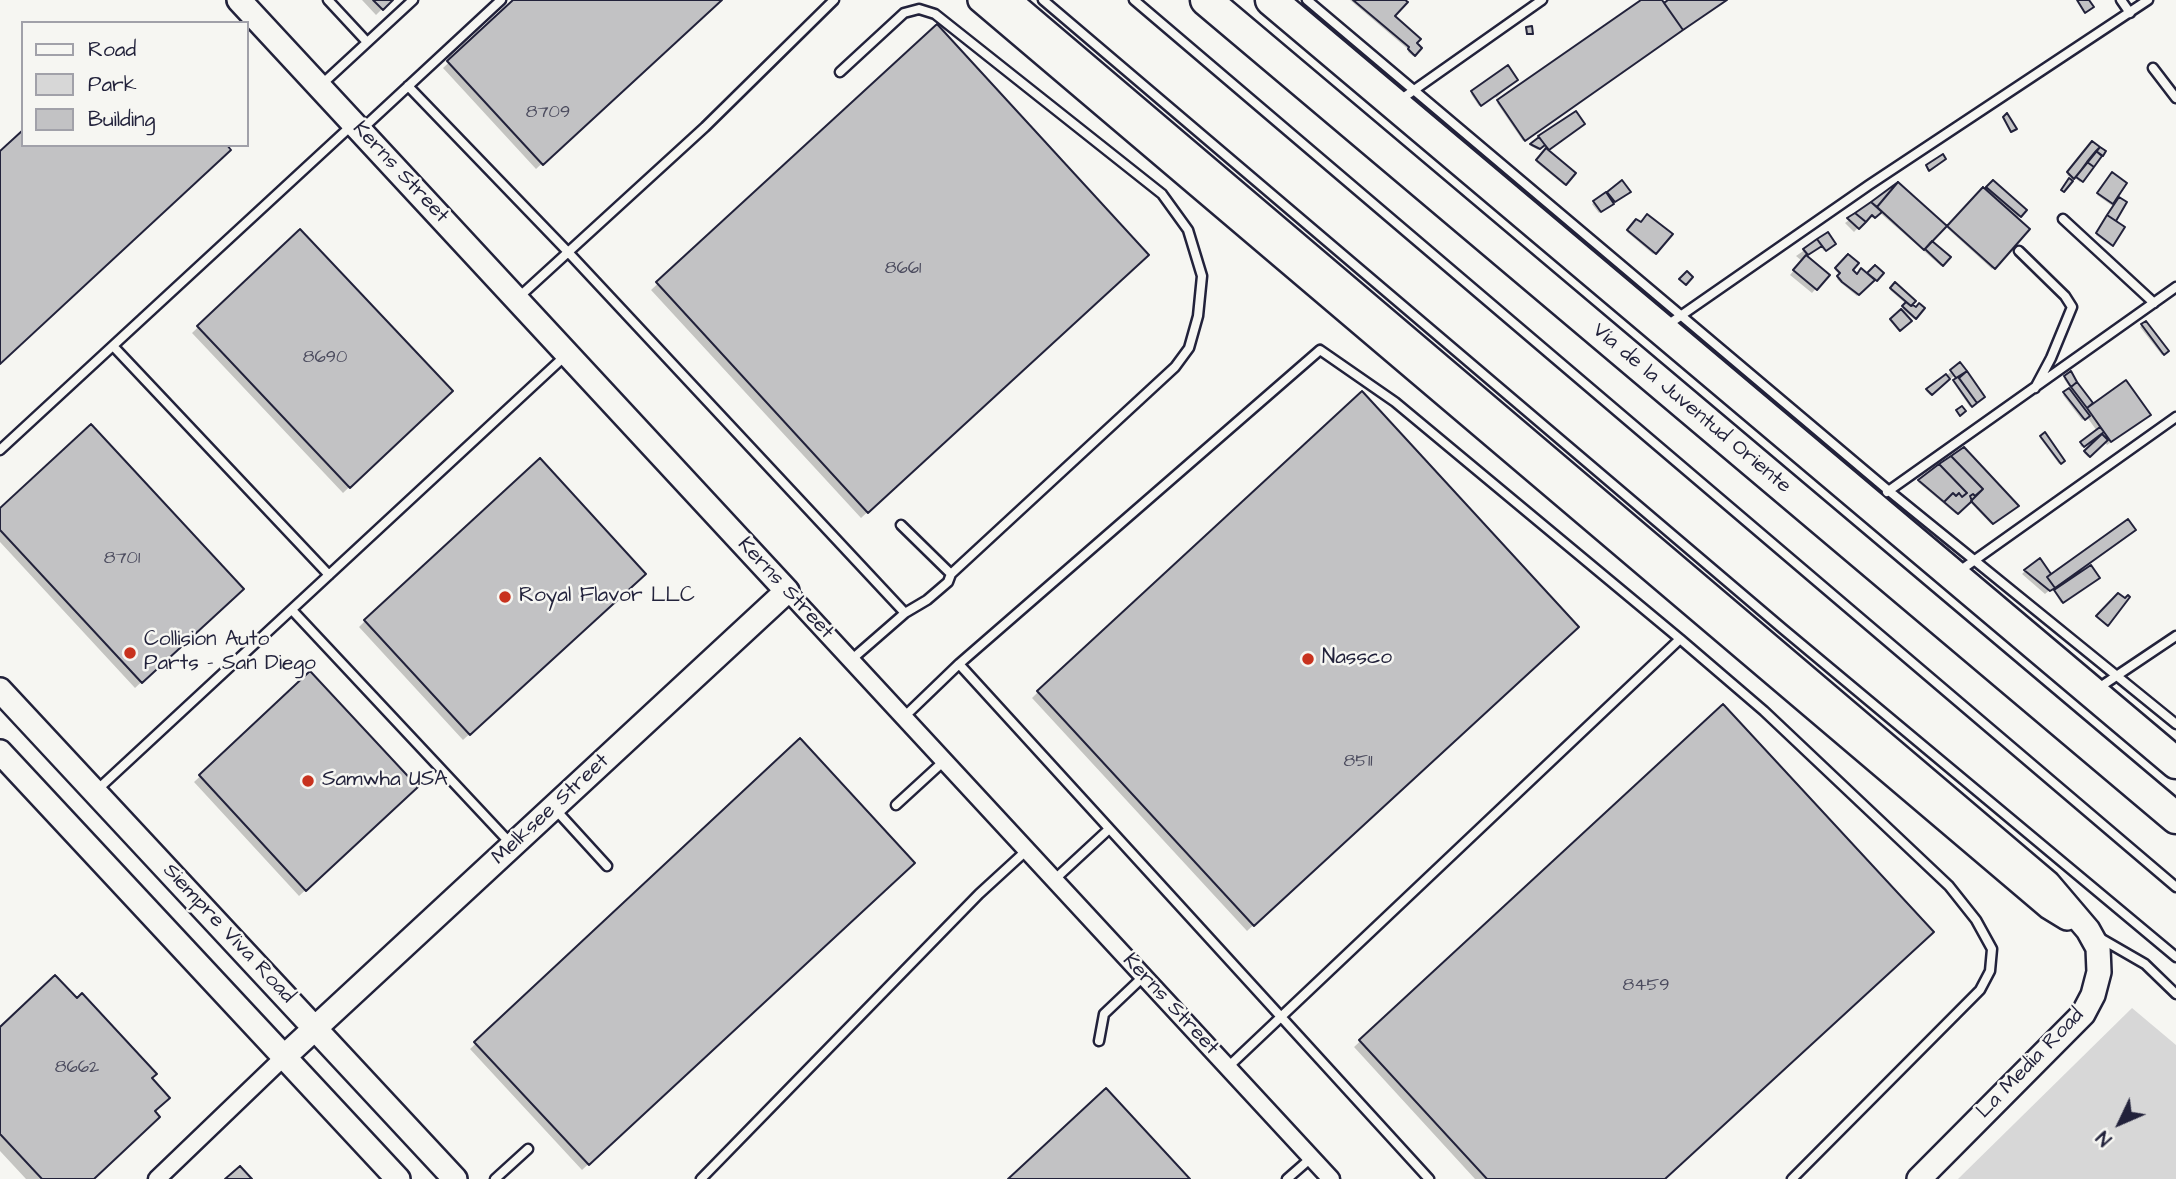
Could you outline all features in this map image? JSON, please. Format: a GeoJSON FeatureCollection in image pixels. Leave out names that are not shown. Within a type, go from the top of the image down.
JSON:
{"type":"FeatureCollection","features":[{"type":"Feature","properties":{"kind":"highway","name":"Vía de la Juventud Oriente"},"geometry":{"type":"LineString","coordinates":[[1206,0],[2176,818]]}},
{"type":"Feature","properties":{"kind":"highway","name":"Vía de la Juventud Oriente"},"geometry":{"type":"LineString","coordinates":[[1270,0],[1305,5],[1404,97],[1964,569],[2092,692],[2176,763]]}},
{"type":"Feature","properties":{"kind":"main road","name":"Kerns Street"},"geometry":{"type":"LineString","coordinates":[[239,0],[787,591]]}},
{"type":"Feature","properties":{"kind":"main road"},"geometry":{"type":"LineString","coordinates":[[981,0],[2049,907],[2088,930]]}},
{"type":"Feature","properties":{"kind":"main road"},"geometry":{"type":"LineString","coordinates":[[1009,0],[2048,883],[2088,930]]}},
{"type":"Feature","properties":{"kind":"main road","name":"Melksee Street"},"geometry":{"type":"LineString","coordinates":[[284,1057],[787,591]]}},
{"type":"Feature","properties":{"kind":"main road","name":"Siempre Viva Road"},"geometry":{"type":"LineString","coordinates":[[0,690],[455,1179]]}},
{"type":"Feature","properties":{"kind":"main road","name":"Siempre Viva Road"},"geometry":{"type":"LineString","coordinates":[[0,752],[398,1179]]}},
{"type":"Feature","properties":{"kind":"main road","name":"La Media Road"},"geometry":{"type":"LineString","coordinates":[[1919,1179],[2083,1014],[2093,995],[2099,972],[2098,948],[2088,930]]}},
{"type":"Feature","properties":{"kind":"street","name":"Kerns Street"},"geometry":{"type":"LineString","coordinates":[[787,591],[1331,1179]]}},
{"type":"Feature","properties":{"kind":"street"},"geometry":{"type":"LineString","coordinates":[[157,1179],[284,1057]]}},
{"type":"Feature","properties":{"kind":"lane"},"geometry":{"type":"LineString","coordinates":[[328,0],[367,42]]}},
{"type":"Feature","properties":{"kind":"lane"},"geometry":{"type":"LineString","coordinates":[[319,86],[413,0]]}},
{"type":"Feature","properties":{"kind":"lane"},"geometry":{"type":"LineString","coordinates":[[0,450],[501,0]]}},
{"type":"Feature","properties":{"kind":"lane"},"geometry":{"type":"LineString","coordinates":[[517,299],[705,127],[834,0]]}},
{"type":"Feature","properties":{"kind":"lane"},"geometry":{"type":"LineString","coordinates":[[1043,0],[1783,629],[2176,957]]}},
{"type":"Feature","properties":{"kind":"lane"},"geometry":{"type":"LineString","coordinates":[[1134,0],[2176,887]]}},
{"type":"Feature","properties":{"kind":"lane"},"geometry":{"type":"LineString","coordinates":[[1404,97],[1542,0]]}},
{"type":"Feature","properties":{"kind":"lane"},"geometry":{"type":"LineString","coordinates":[[2121,0],[2130,13]]}},
{"type":"Feature","properties":{"kind":"lane"},"geometry":{"type":"LineString","coordinates":[[1671,322],[1869,185],[2148,0]]}},
{"type":"Feature","properties":{"kind":"lane"},"geometry":{"type":"LineString","coordinates":[[840,72],[904,13],[919,9],[935,14],[1162,194],[1188,230],[1202,276],[1198,316],[1189,348],[1175,367],[951,574],[948,582],[905,613],[851,660]]}},
{"type":"Feature","properties":{"kind":"lane"},"geometry":{"type":"LineString","coordinates":[[2153,68],[2176,98]]}},
{"type":"Feature","properties":{"kind":"lane"},"geometry":{"type":"LineString","coordinates":[[408,86],[568,252],[905,613]]}},
{"type":"Feature","properties":{"kind":"lane"},"geometry":{"type":"LineString","coordinates":[[2063,219],[2154,303]]}},
{"type":"Feature","properties":{"kind":"lane"},"geometry":{"type":"LineString","coordinates":[[2019,251],[2065,296],[2072,307],[2051,358],[2033,390]]}},
{"type":"Feature","properties":{"kind":"lane"},"geometry":{"type":"LineString","coordinates":[[1880,497],[2176,287]]}},
{"type":"Feature","properties":{"kind":"lane"},"geometry":{"type":"LineString","coordinates":[[113,346],[329,575]]}},
{"type":"Feature","properties":{"kind":"lane"},"geometry":{"type":"LineString","coordinates":[[904,717],[959,664],[1320,350],[1395,402],[1764,711],[1949,886],[1976,920],[1992,948],[1990,971],[1980,990],[1792,1179]]}},
{"type":"Feature","properties":{"kind":"lane"},"geometry":{"type":"LineString","coordinates":[[95,792],[567,354]]}},
{"type":"Feature","properties":{"kind":"lane"},"geometry":{"type":"LineString","coordinates":[[2176,417],[1964,569],[2118,675],[2176,724]]}},
{"type":"Feature","properties":{"kind":"lane"},"geometry":{"type":"LineString","coordinates":[[901,525],[951,574]]}},
{"type":"Feature","properties":{"kind":"lane"},"geometry":{"type":"LineString","coordinates":[[292,610],[512,846]]}},
{"type":"Feature","properties":{"kind":"lane"},"geometry":{"type":"LineString","coordinates":[[2092,692],[2176,636]]}},
{"type":"Feature","properties":{"kind":"lane"},"geometry":{"type":"LineString","coordinates":[[1228,1067],[1680,639]]}},
{"type":"Feature","properties":{"kind":"lane"},"geometry":{"type":"LineString","coordinates":[[959,664],[1429,1179]]}},
{"type":"Feature","properties":{"kind":"lane"},"geometry":{"type":"LineString","coordinates":[[896,804],[944,761]]}},
{"type":"Feature","properties":{"kind":"lane"},"geometry":{"type":"LineString","coordinates":[[554,807],[607,866]]}},
{"type":"Feature","properties":{"kind":"lane"},"geometry":{"type":"LineString","coordinates":[[1054,880],[1108,830]]}},
{"type":"Feature","properties":{"kind":"lane"},"geometry":{"type":"LineString","coordinates":[[701,1179],[979,894],[1027,850]]}},
{"type":"Feature","properties":{"kind":"lane"},"geometry":{"type":"LineString","coordinates":[[2088,930],[2145,964],[2176,994]]}},
{"type":"Feature","properties":{"kind":"lane"},"geometry":{"type":"LineString","coordinates":[[1099,1041],[1104,1014],[1144,976]]}},
{"type":"Feature","properties":{"kind":"lane"},"geometry":{"type":"LineString","coordinates":[[495,1179],[528,1149]]}},
{"type":"Feature","properties":{"kind":"lane"},"geometry":{"type":"LineString","coordinates":[[1287,1179],[1311,1158]]}},
{"type":"Feature","properties":{"kind":"green space"},"geometry":{"type":"Polygon","coordinates":[[[2132,1008],[2176,1045],[2176,1179],[1958,1179],[2132,1008]]]}},
{"type":"Feature","properties":{"kind":"building"},"geometry":{"type":"Polygon","coordinates":[[[373,0],[393,0],[383,10],[373,0]]]}},
{"type":"Feature","properties":{"kind":"building"},"geometry":{"type":"Polygon","coordinates":[[[513,0],[722,0],[543,165],[447,61],[513,0]]]}},
{"type":"Feature","properties":{"kind":"building"},"geometry":{"type":"Polygon","coordinates":[[[1353,0],[1408,2],[1395,16],[1421,39],[1417,43],[1422,48],[1415,56],[1409,47],[1353,0]]]}},
{"type":"Feature","properties":{"kind":"building"},"geometry":{"type":"Polygon","coordinates":[[[1641,0],[1662,0],[1683,30],[1525,141],[1497,100],[1641,0]]]}},
{"type":"Feature","properties":{"kind":"building"},"geometry":{"type":"Polygon","coordinates":[[[1668,0],[1727,0],[1683,30],[1664,3],[1668,0]]]}},
{"type":"Feature","properties":{"kind":"building"},"geometry":{"type":"Polygon","coordinates":[[[2077,0],[2089,0],[2094,7],[2085,13],[2077,0]]]}},
{"type":"Feature","properties":{"kind":"building"},"geometry":{"type":"Polygon","coordinates":[[[937,24],[1149,255],[868,513],[656,282],[937,24]]]}},
{"type":"Feature","properties":{"kind":"building"},"geometry":{"type":"Polygon","coordinates":[[[1532,26],[1533,34],[1527,34],[1526,27],[1532,26]]]}},
{"type":"Feature","properties":{"kind":"building"},"geometry":{"type":"Polygon","coordinates":[[[1508,65],[1518,80],[1481,106],[1471,91],[1508,65]]]}},
{"type":"Feature","properties":{"kind":"building"},"geometry":{"type":"Polygon","coordinates":[[[1576,111],[1585,124],[1549,150],[1538,136],[1576,111]]]}},
{"type":"Feature","properties":{"kind":"building"},"geometry":{"type":"Polygon","coordinates":[[[2007,113],[2017,129],[2011,132],[2003,117],[2007,113]]]}},
{"type":"Feature","properties":{"kind":"building"},"geometry":{"type":"Polygon","coordinates":[[[21,132],[21,147],[229,147],[231,150],[0,364],[0,151],[21,132]]]}},
{"type":"Feature","properties":{"kind":"building"},"geometry":{"type":"Polygon","coordinates":[[[1539,137],[1545,145],[1540,149],[1530,144],[1539,137]]]}},
{"type":"Feature","properties":{"kind":"building"},"geometry":{"type":"Polygon","coordinates":[[[2092,141],[2100,147],[2074,179],[2067,172],[2092,141]]]}},
{"type":"Feature","properties":{"kind":"building"},"geometry":{"type":"Polygon","coordinates":[[[2100,147],[2106,151],[2103,156],[2096,151],[2100,147]]]}},
{"type":"Feature","properties":{"kind":"building"},"geometry":{"type":"Polygon","coordinates":[[[1546,148],[1576,173],[1566,185],[1536,160],[1546,148]]]}},
{"type":"Feature","properties":{"kind":"building"},"geometry":{"type":"Polygon","coordinates":[[[2096,151],[2102,156],[2094,167],[2087,162],[2096,151]]]}},
{"type":"Feature","properties":{"kind":"building"},"geometry":{"type":"Polygon","coordinates":[[[1943,154],[1946,159],[1929,171],[1926,165],[1943,154]]]}},
{"type":"Feature","properties":{"kind":"building"},"geometry":{"type":"Polygon","coordinates":[[[2087,162],[2094,167],[2083,182],[2076,177],[2087,162]]]}},
{"type":"Feature","properties":{"kind":"building"},"geometry":{"type":"Polygon","coordinates":[[[2112,172],[2127,183],[2113,204],[2097,193],[2112,172]]]}},
{"type":"Feature","properties":{"kind":"building"},"geometry":{"type":"Polygon","coordinates":[[[2069,178],[2073,181],[2064,192],[2061,190],[2069,178]]]}},
{"type":"Feature","properties":{"kind":"building"},"geometry":{"type":"Polygon","coordinates":[[[1622,180],[1631,192],[1615,202],[1607,192],[1622,180]]]}},
{"type":"Feature","properties":{"kind":"building"},"geometry":{"type":"Polygon","coordinates":[[[1993,180],[2027,210],[2021,217],[1986,187],[1993,180]]]}},
{"type":"Feature","properties":{"kind":"building"},"geometry":{"type":"Polygon","coordinates":[[[1898,182],[1947,226],[1924,250],[1877,207],[1898,182]]]}},
{"type":"Feature","properties":{"kind":"building"},"geometry":{"type":"Polygon","coordinates":[[[1898,182],[1877,207],[1871,202],[1898,182]]]}},
{"type":"Feature","properties":{"kind":"building"},"geometry":{"type":"Polygon","coordinates":[[[1983,187],[2030,229],[1995,269],[1947,226],[1983,187]]]}},
{"type":"Feature","properties":{"kind":"building"},"geometry":{"type":"Polygon","coordinates":[[[1606,192],[1614,204],[1601,212],[1593,201],[1606,192]]]}},
{"type":"Feature","properties":{"kind":"building"},"geometry":{"type":"Polygon","coordinates":[[[2119,197],[2127,202],[2116,221],[2107,215],[2119,197]]]}},
{"type":"Feature","properties":{"kind":"building"},"geometry":{"type":"Polygon","coordinates":[[[1871,202],[1882,212],[1875,218],[1872,215],[1866,222],[1855,213],[1871,202]]]}},
{"type":"Feature","properties":{"kind":"building"},"geometry":{"type":"Polygon","coordinates":[[[1855,213],[1866,222],[1859,229],[1847,218],[1855,213]]]}},
{"type":"Feature","properties":{"kind":"building"},"geometry":{"type":"Polygon","coordinates":[[[1647,214],[1673,234],[1656,254],[1627,230],[1636,219],[1641,222],[1647,214]]]}},
{"type":"Feature","properties":{"kind":"building"},"geometry":{"type":"Polygon","coordinates":[[[2107,215],[2125,227],[2113,246],[2096,233],[2107,215]]]}},
{"type":"Feature","properties":{"kind":"building"},"geometry":{"type":"Polygon","coordinates":[[[300,229],[453,391],[350,488],[197,326],[300,229]]]}},
{"type":"Feature","properties":{"kind":"building"},"geometry":{"type":"Polygon","coordinates":[[[1828,232],[1836,244],[1826,251],[1817,239],[1828,232]]]}},
{"type":"Feature","properties":{"kind":"building"},"geometry":{"type":"Polygon","coordinates":[[[1817,239],[1822,246],[1808,255],[1803,249],[1817,239]]]}},
{"type":"Feature","properties":{"kind":"building"},"geometry":{"type":"Polygon","coordinates":[[[1932,241],[1951,257],[1943,266],[1925,249],[1932,241]]]}},
{"type":"Feature","properties":{"kind":"building"},"geometry":{"type":"Polygon","coordinates":[[[1848,254],[1859,263],[1853,270],[1857,274],[1861,268],[1875,280],[1859,295],[1837,276],[1840,273],[1835,268],[1848,254]]]}},
{"type":"Feature","properties":{"kind":"building"},"geometry":{"type":"Polygon","coordinates":[[[1806,255],[1830,275],[1817,290],[1793,270],[1806,255]]]}},
{"type":"Feature","properties":{"kind":"building"},"geometry":{"type":"Polygon","coordinates":[[[1875,265],[1884,273],[1877,281],[1867,273],[1875,265]]]}},
{"type":"Feature","properties":{"kind":"building"},"geometry":{"type":"Polygon","coordinates":[[[1687,271],[1693,277],[1686,285],[1679,279],[1687,271]]]}},
{"type":"Feature","properties":{"kind":"building"},"geometry":{"type":"Polygon","coordinates":[[[1895,282],[1916,301],[1911,306],[1890,288],[1895,282]]]}},
{"type":"Feature","properties":{"kind":"building"},"geometry":{"type":"Polygon","coordinates":[[[1906,302],[1916,307],[1919,303],[1925,308],[1916,319],[1902,306],[1906,302]]]}},
{"type":"Feature","properties":{"kind":"building"},"geometry":{"type":"Polygon","coordinates":[[[1901,309],[1912,321],[1900,331],[1890,319],[1901,309]]]}},
{"type":"Feature","properties":{"kind":"building"},"geometry":{"type":"Polygon","coordinates":[[[2146,321],[2169,351],[2164,355],[2141,324],[2146,321]]]}},
{"type":"Feature","properties":{"kind":"building"},"geometry":{"type":"Polygon","coordinates":[[[1960,362],[1967,371],[1956,378],[1950,370],[1960,362]]]}},
{"type":"Feature","properties":{"kind":"building"},"geometry":{"type":"Polygon","coordinates":[[[1967,371],[1985,397],[1977,403],[1959,378],[1967,371]]]}},
{"type":"Feature","properties":{"kind":"building"},"geometry":{"type":"Polygon","coordinates":[[[2071,371],[2077,382],[2071,387],[2064,376],[2071,371]]]}},
{"type":"Feature","properties":{"kind":"building"},"geometry":{"type":"Polygon","coordinates":[[[1946,374],[1950,379],[1932,395],[1926,389],[1946,374]]]}},
{"type":"Feature","properties":{"kind":"building"},"geometry":{"type":"Polygon","coordinates":[[[1958,377],[1977,403],[1972,407],[1953,380],[1958,377]]]}},
{"type":"Feature","properties":{"kind":"building"},"geometry":{"type":"Polygon","coordinates":[[[2126,380],[2151,415],[2111,442],[2087,408],[2126,380]]]}},
{"type":"Feature","properties":{"kind":"building"},"geometry":{"type":"Polygon","coordinates":[[[2077,382],[2093,403],[2087,408],[2071,387],[2077,382]]]}},
{"type":"Feature","properties":{"kind":"building"},"geometry":{"type":"Polygon","coordinates":[[[2069,388],[2090,416],[2085,420],[2063,392],[2069,388]]]}},
{"type":"Feature","properties":{"kind":"building","name":"Nassco"},"geometry":{"type":"Polygon","coordinates":[[[1362,391],[1579,627],[1254,926],[1037,691],[1362,391]]]}},
{"type":"Feature","properties":{"kind":"building"},"geometry":{"type":"Polygon","coordinates":[[[1962,406],[1966,411],[1960,416],[1956,410],[1962,406]]]}},
{"type":"Feature","properties":{"kind":"building"},"geometry":{"type":"Polygon","coordinates":[[[91,424],[244,589],[142,683],[0,530],[0,508],[91,424]]]}},
{"type":"Feature","properties":{"kind":"building"},"geometry":{"type":"Polygon","coordinates":[[[2100,427],[2104,432],[2084,447],[2080,442],[2100,427]]]}},
{"type":"Feature","properties":{"kind":"building"},"geometry":{"type":"Polygon","coordinates":[[[2045,432],[2065,461],[2061,464],[2040,436],[2045,432]]]}},
{"type":"Feature","properties":{"kind":"building"},"geometry":{"type":"Polygon","coordinates":[[[2102,434],[2108,440],[2090,457],[2084,451],[2102,434]]]}},
{"type":"Feature","properties":{"kind":"building"},"geometry":{"type":"Polygon","coordinates":[[[1964,447],[2019,506],[1993,524],[1971,501],[1983,489],[1951,456],[1964,447]]]}},
{"type":"Feature","properties":{"kind":"building"},"geometry":{"type":"Polygon","coordinates":[[[1951,456],[1983,489],[1975,496],[1970,496],[1972,501],[1958,514],[1944,502],[1953,493],[1956,496],[1959,493],[1962,497],[1967,493],[1939,464],[1951,456]]]}},
{"type":"Feature","properties":{"kind":"building","name":"Royal Flavor LLC"},"geometry":{"type":"Polygon","coordinates":[[[540,458],[646,574],[470,735],[364,620],[540,458]]]}},
{"type":"Feature","properties":{"kind":"building"},"geometry":{"type":"Polygon","coordinates":[[[1939,464],[1967,493],[1962,497],[1959,493],[1956,496],[1953,493],[1944,502],[1918,480],[1939,464]]]}},
{"type":"Feature","properties":{"kind":"building"},"geometry":{"type":"Polygon","coordinates":[[[2128,519],[2136,530],[2055,588],[2047,577],[2128,519]]]}},
{"type":"Feature","properties":{"kind":"building"},"geometry":{"type":"Polygon","coordinates":[[[2040,558],[2051,574],[2047,577],[2055,588],[2050,591],[2024,570],[2040,558]]]}},
{"type":"Feature","properties":{"kind":"building"},"geometry":{"type":"Polygon","coordinates":[[[2091,565],[2100,578],[2063,603],[2054,590],[2091,565]]]}},
{"type":"Feature","properties":{"kind":"building"},"geometry":{"type":"Polygon","coordinates":[[[2118,593],[2125,598],[2128,595],[2130,597],[2108,626],[2096,616],[2118,593]]]}},
{"type":"Feature","properties":{"kind":"building","name":"Samwha USA"},"geometry":{"type":"Polygon","coordinates":[[[310,671],[418,787],[306,891],[199,775],[310,671]]]}},
{"type":"Feature","properties":{"kind":"building"},"geometry":{"type":"Polygon","coordinates":[[[1723,704],[1934,932],[1665,1179],[1487,1179],[1359,1040],[1723,704]]]}},
{"type":"Feature","properties":{"kind":"building"},"geometry":{"type":"Polygon","coordinates":[[[800,738],[915,863],[589,1165],[474,1042],[800,738]]]}},
{"type":"Feature","properties":{"kind":"building"},"geometry":{"type":"Polygon","coordinates":[[[55,975],[77,998],[82,993],[157,1074],[152,1078],[170,1098],[155,1111],[160,1117],[94,1179],[42,1179],[0,1134],[0,1027],[55,975]]]}},
{"type":"Feature","properties":{"kind":"building"},"geometry":{"type":"Polygon","coordinates":[[[1106,1088],[1190,1179],[1008,1179],[1106,1088]]]}},
{"type":"Feature","properties":{"kind":"building"},"geometry":{"type":"Polygon","coordinates":[[[240,1166],[252,1179],[225,1179],[240,1166]]]}},
{"type":"Feature","properties":{"kind":"place","name":"Royal Flavor LLC"},"geometry":{"type":"Point","coordinates":[505,597]}},
{"type":"Feature","properties":{"kind":"place","name":"Collision Auto Parts - San Diego"},"geometry":{"type":"Point","coordinates":[130,653]}},
{"type":"Feature","properties":{"kind":"place","name":"Nassco"},"geometry":{"type":"Point","coordinates":[1308,659]}},
{"type":"Feature","properties":{"kind":"place","name":"Samwha USA"},"geometry":{"type":"Point","coordinates":[308,781]}}]}
